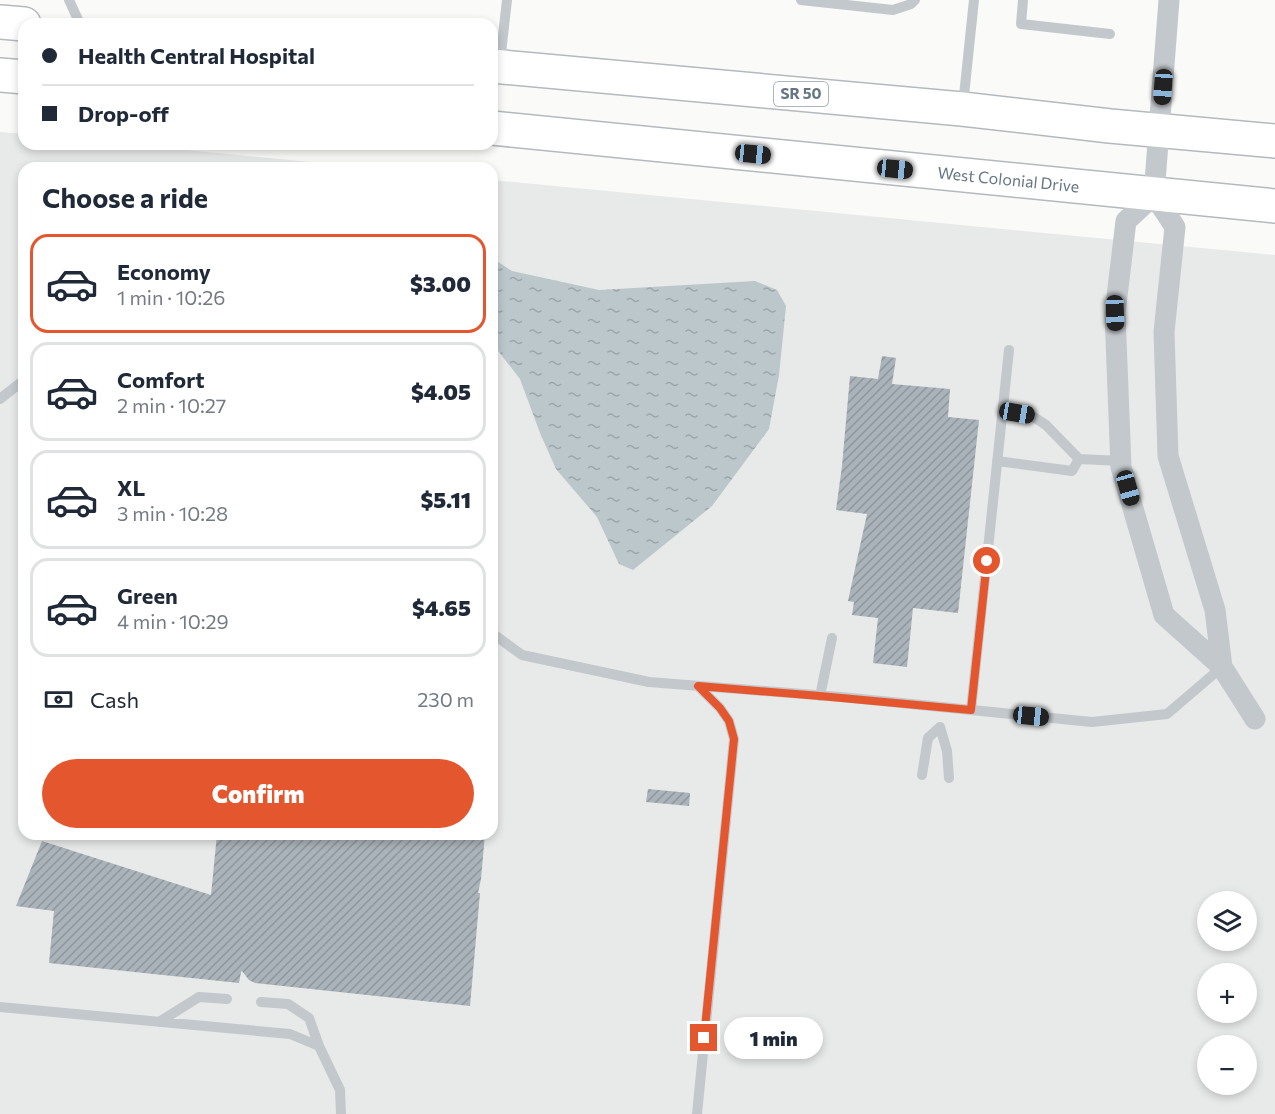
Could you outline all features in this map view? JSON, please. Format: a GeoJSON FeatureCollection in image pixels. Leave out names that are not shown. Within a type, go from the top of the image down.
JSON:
{"type":"FeatureCollection","features":[{"type":"Feature","properties":{"kind":"highway"},"geometry":{"type":"LineString","coordinates":[[0,22],[18,24]]}},
{"type":"Feature","properties":{"kind":"highway","name":"SR 50"},"geometry":{"type":"LineString","coordinates":[[498,66],[962,109],[1275,141]]}},
{"type":"Feature","properties":{"kind":"highway"},"geometry":{"type":"LineString","coordinates":[[0,75],[18,76]]}},
{"type":"Feature","properties":{"kind":"highway","name":"West Colonial Drive"},"geometry":{"type":"LineString","coordinates":[[498,129],[1275,206]]}},
{"type":"Feature","properties":{"kind":"street"},"geometry":{"type":"LineString","coordinates":[[1169,0],[1154,195],[1175,226],[1164,332],[1168,456],[1215,610],[1222,667]]}},
{"type":"Feature","properties":{"kind":"street"},"geometry":{"type":"LineString","coordinates":[[1154,195],[1126,221],[1115,313],[1121,467],[1164,615],[1222,667],[1255,719]]}},
{"type":"Feature","properties":{"kind":"lane"},"geometry":{"type":"LineString","coordinates":[[69,0],[77,18]]}},
{"type":"Feature","properties":{"kind":"lane"},"geometry":{"type":"LineString","coordinates":[[498,54],[507,0]]}},
{"type":"Feature","properties":{"kind":"lane"},"geometry":{"type":"LineString","coordinates":[[801,0],[893,10],[911,4],[915,0]]}},
{"type":"Feature","properties":{"kind":"lane"},"geometry":{"type":"LineString","coordinates":[[962,109],[974,0]]}},
{"type":"Feature","properties":{"kind":"lane"},"geometry":{"type":"LineString","coordinates":[[1023,0],[1021,24],[1110,34]]}},
{"type":"Feature","properties":{"kind":"lane"},"geometry":{"type":"LineString","coordinates":[[971,710],[1009,350]]}},
{"type":"Feature","properties":{"kind":"lane"},"geometry":{"type":"LineString","coordinates":[[0,399],[18,385]]}},
{"type":"Feature","properties":{"kind":"lane"},"geometry":{"type":"LineString","coordinates":[[1003,410],[1032,416],[1046,426],[1079,459],[1121,461]]}},
{"type":"Feature","properties":{"kind":"lane"},"geometry":{"type":"LineString","coordinates":[[997,461],[1072,471],[1079,459]]}},
{"type":"Feature","properties":{"kind":"lane"},"geometry":{"type":"LineString","coordinates":[[498,637],[522,655],[649,682],[1092,722],[1167,714],[1222,667]]}},
{"type":"Feature","properties":{"kind":"lane"},"geometry":{"type":"LineString","coordinates":[[820,696],[832,638]]}},
{"type":"Feature","properties":{"kind":"lane"},"geometry":{"type":"LineString","coordinates":[[697,1114],[734,739],[729,721],[720,708],[698,686]]}},
{"type":"Feature","properties":{"kind":"lane"},"geometry":{"type":"LineString","coordinates":[[922,775],[928,738],[940,727],[946,708]]}},
{"type":"Feature","properties":{"kind":"lane"},"geometry":{"type":"LineString","coordinates":[[940,727],[947,750],[949,778]]}},
{"type":"Feature","properties":{"kind":"lane"},"geometry":{"type":"LineString","coordinates":[[159,1022],[199,997],[227,999]]}},
{"type":"Feature","properties":{"kind":"lane"},"geometry":{"type":"LineString","coordinates":[[261,1002],[288,1004],[309,1018],[319,1046],[340,1090],[341,1114]]}},
{"type":"Feature","properties":{"kind":"lane"},"geometry":{"type":"LineString","coordinates":[[0,1007],[290,1035],[319,1046]]}},
{"type":"Feature","properties":{"kind":"shaded area"},"geometry":{"type":"Polygon","coordinates":[[[0,132],[18,134],[18,150],[187,150],[311,162],[18,162],[18,840],[498,840],[498,181],[1275,255],[1275,1114],[0,1114],[0,132]]]}},
{"type":"Feature","properties":{"kind":"water"},"geometry":{"type":"Polygon","coordinates":[[[498,262],[512,271],[599,290],[755,281],[777,290],[786,306],[779,375],[769,429],[712,506],[633,570],[619,564],[597,517],[556,469],[520,379],[498,351],[498,262]]]}},
{"type":"Feature","properties":{"kind":"building"},"geometry":{"type":"Polygon","coordinates":[[[882,356],[896,358],[892,384],[950,389],[948,417],[979,420],[958,613],[913,608],[907,667],[873,663],[878,618],[852,615],[854,602],[848,601],[867,514],[836,510],[850,376],[878,379],[882,356]]]}},
{"type":"Feature","properties":{"kind":"building"},"geometry":{"type":"Polygon","coordinates":[[[648,789],[690,793],[689,806],[646,802],[648,789]]]}},
{"type":"Feature","properties":{"kind":"building"},"geometry":{"type":"Polygon","coordinates":[[[216,840],[484,840],[478,893],[480,893],[470,1006],[255,983],[249,980],[242,971],[239,983],[49,963],[54,911],[16,906],[42,841],[211,895],[216,840]]]}},
{"type":"Feature","properties":{"kind":"route"},"geometry":{"type":"LineString","coordinates":[[704,1038],[734,739],[729,721],[720,708],[698,686],[971,710],[987,561]]}}]}
